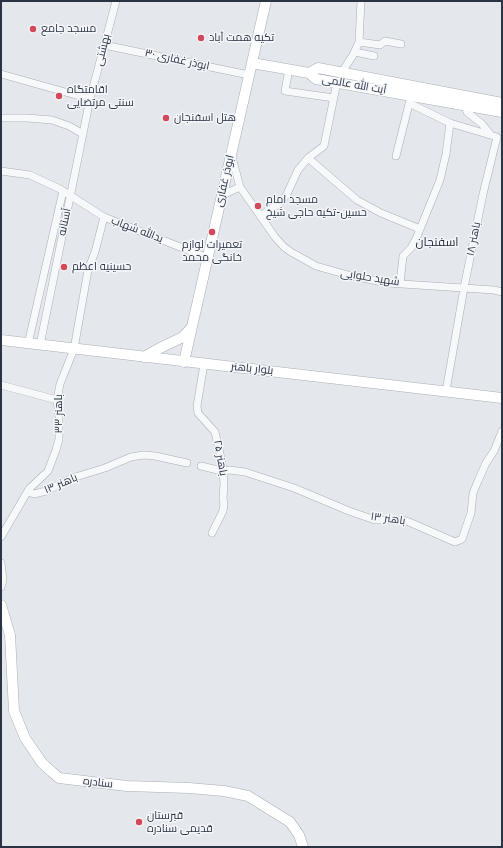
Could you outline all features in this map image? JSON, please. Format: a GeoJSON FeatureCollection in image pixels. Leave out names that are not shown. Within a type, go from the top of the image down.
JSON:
{"type":"FeatureCollection","features":[{"type":"Feature","properties":{"kind":"street","name":"بهشتی"},"geometry":{"type":"LineString","coordinates":[[90,99],[116,1]]}},
{"type":"Feature","properties":{"kind":"street","name":"ابوذر غفاری"},"geometry":{"type":"LineString","coordinates":[[184,362],[266,1]]}},
{"type":"Feature","properties":{"kind":"street"},"geometry":{"type":"LineString","coordinates":[[342,72],[355,52],[359,42],[361,1]]}},
{"type":"Feature","properties":{"kind":"street"},"geometry":{"type":"LineString","coordinates":[[359,42],[380,44],[386,41],[401,44]]}},
{"type":"Feature","properties":{"kind":"street","name":"ابوذر غفاری ۳۰"},"geometry":{"type":"LineString","coordinates":[[104,45],[249,75]]}},
{"type":"Feature","properties":{"kind":"street"},"geometry":{"type":"LineString","coordinates":[[355,52],[374,56]]}},
{"type":"Feature","properties":{"kind":"street"},"geometry":{"type":"LineString","coordinates":[[252,63],[308,72]]}},
{"type":"Feature","properties":{"kind":"street","name":"آیت الله عالمی"},"geometry":{"type":"LineString","coordinates":[[502,103],[483,104],[465,105],[410,99],[338,82],[316,79],[308,72],[318,68],[342,72],[483,104],[502,112]]}},
{"type":"Feature","properties":{"kind":"street"},"geometry":{"type":"LineString","coordinates":[[289,69],[285,91],[334,98]]}},
{"type":"Feature","properties":{"kind":"street"},"geometry":{"type":"LineString","coordinates":[[1,74],[90,99]]}},
{"type":"Feature","properties":{"kind":"street"},"geometry":{"type":"LineString","coordinates":[[260,216],[277,205],[286,196],[298,170],[308,158],[324,146],[338,82]]}},
{"type":"Feature","properties":{"kind":"street","name":"آستانه"},"geometry":{"type":"LineString","coordinates":[[40,345],[90,99]]}},
{"type":"Feature","properties":{"kind":"street"},"geometry":{"type":"LineString","coordinates":[[396,156],[410,99],[450,124],[490,134]]}},
{"type":"Feature","properties":{"kind":"street"},"geometry":{"type":"LineString","coordinates":[[465,105],[467,112],[482,124],[490,134]]}},
{"type":"Feature","properties":{"kind":"street"},"geometry":{"type":"LineString","coordinates":[[1,118],[52,120],[69,126],[83,134]]}},
{"type":"Feature","properties":{"kind":"street"},"geometry":{"type":"LineString","coordinates":[[400,284],[403,256],[412,248],[440,180],[446,154],[450,124]]}},
{"type":"Feature","properties":{"kind":"street","name":"باهنر ۱۸"},"geometry":{"type":"LineString","coordinates":[[446,391],[464,288],[483,194],[497,137],[490,134]]}},
{"type":"Feature","properties":{"kind":"street","name":"شهید حلوایی"},"geometry":{"type":"LineString","coordinates":[[231,155],[240,187],[260,216],[284,247],[316,266],[348,275],[387,283],[502,292]]}},
{"type":"Feature","properties":{"kind":"street"},"geometry":{"type":"LineString","coordinates":[[308,158],[357,200],[381,213],[420,229]]}},
{"type":"Feature","properties":{"kind":"street","name":"یدالله شهاب"},"geometry":{"type":"LineString","coordinates":[[1,171],[30,175],[63,191],[104,217],[208,258]]}},
{"type":"Feature","properties":{"kind":"street"},"geometry":{"type":"LineString","coordinates":[[222,195],[240,187]]}},
{"type":"Feature","properties":{"kind":"street","name":"آستانه"},"geometry":{"type":"LineString","coordinates":[[28,344],[63,191]]}},
{"type":"Feature","properties":{"kind":"street","name":"باهنر ۳۳"},"geometry":{"type":"LineString","coordinates":[[1,537],[28,492],[48,470],[56,450],[59,439],[57,400],[60,384],[74,349],[88,270],[95,252],[104,217]]}},
{"type":"Feature","properties":{"kind":"street"},"geometry":{"type":"LineString","coordinates":[[144,357],[183,337],[192,327]]}},
{"type":"Feature","properties":{"kind":"street","name":"بلوار باهنر"},"geometry":{"type":"LineString","coordinates":[[1,340],[502,398]]}},
{"type":"Feature","properties":{"kind":"street","name":"باهنر ۲۵"},"geometry":{"type":"LineString","coordinates":[[204,364],[197,406],[198,413],[215,432],[224,483],[222,499],[224,504],[223,511],[212,532]]}},
{"type":"Feature","properties":{"kind":"street"},"geometry":{"type":"LineString","coordinates":[[1,385],[57,400]]}},
{"type":"Feature","properties":{"kind":"street","name":"باهنر ۱۳"},"geometry":{"type":"LineString","coordinates":[[201,466],[222,471],[230,470],[245,472],[294,488],[375,520],[402,520],[410,522],[455,542],[462,539],[471,513],[473,493],[502,431]]}},
{"type":"Feature","properties":{"kind":"street","name":"باهنر ۱۳"},"geometry":{"type":"LineString","coordinates":[[28,492],[34,494],[46,491],[72,478],[137,456],[155,456],[187,463]]}},
{"type":"Feature","properties":{"kind":"street"},"geometry":{"type":"LineString","coordinates":[[1,563],[3,580],[1,587]]}},
{"type":"Feature","properties":{"kind":"street","name":"سنادره"},"geometry":{"type":"LineString","coordinates":[[1,605],[10,635],[14,711],[25,738],[42,763],[59,778],[121,786],[189,788],[224,791],[248,796],[290,822],[299,836],[303,847]]}},
{"type":"Feature","properties":{"kind":"place","name":"مسجد جامع"},"geometry":{"type":"Point","coordinates":[33,29]}},
{"type":"Feature","properties":{"kind":"place","name":"تکیه همت آباد"},"geometry":{"type":"Point","coordinates":[201,38]}},
{"type":"Feature","properties":{"kind":"place","name":"اقامتگاه سنتی مرتضایی"},"geometry":{"type":"Point","coordinates":[59,96]}},
{"type":"Feature","properties":{"kind":"place","name":"هتل اسفنجان"},"geometry":{"type":"Point","coordinates":[166,118]}},
{"type":"Feature","properties":{"kind":"place","name":"مسجد امام حسین-تکیه حاجی شیخ"},"geometry":{"type":"Point","coordinates":[258,206]}},
{"type":"Feature","properties":{"kind":"place","name":"تعمیرات لوازم خانگی محمد"},"geometry":{"type":"Point","coordinates":[212,232]}},
{"type":"Feature","properties":{"kind":"place","name":"حسینیه اعظم"},"geometry":{"type":"Point","coordinates":[64,267]}},
{"type":"Feature","properties":{"kind":"place","name":"قبرستان قدیمی سنادره"},"geometry":{"type":"Point","coordinates":[139,822]}},
{"type":"Feature","properties":{"kind":"district","name":"اسفنجان"},"geometry":{"type":"Point","coordinates":[437,243]}}]}
